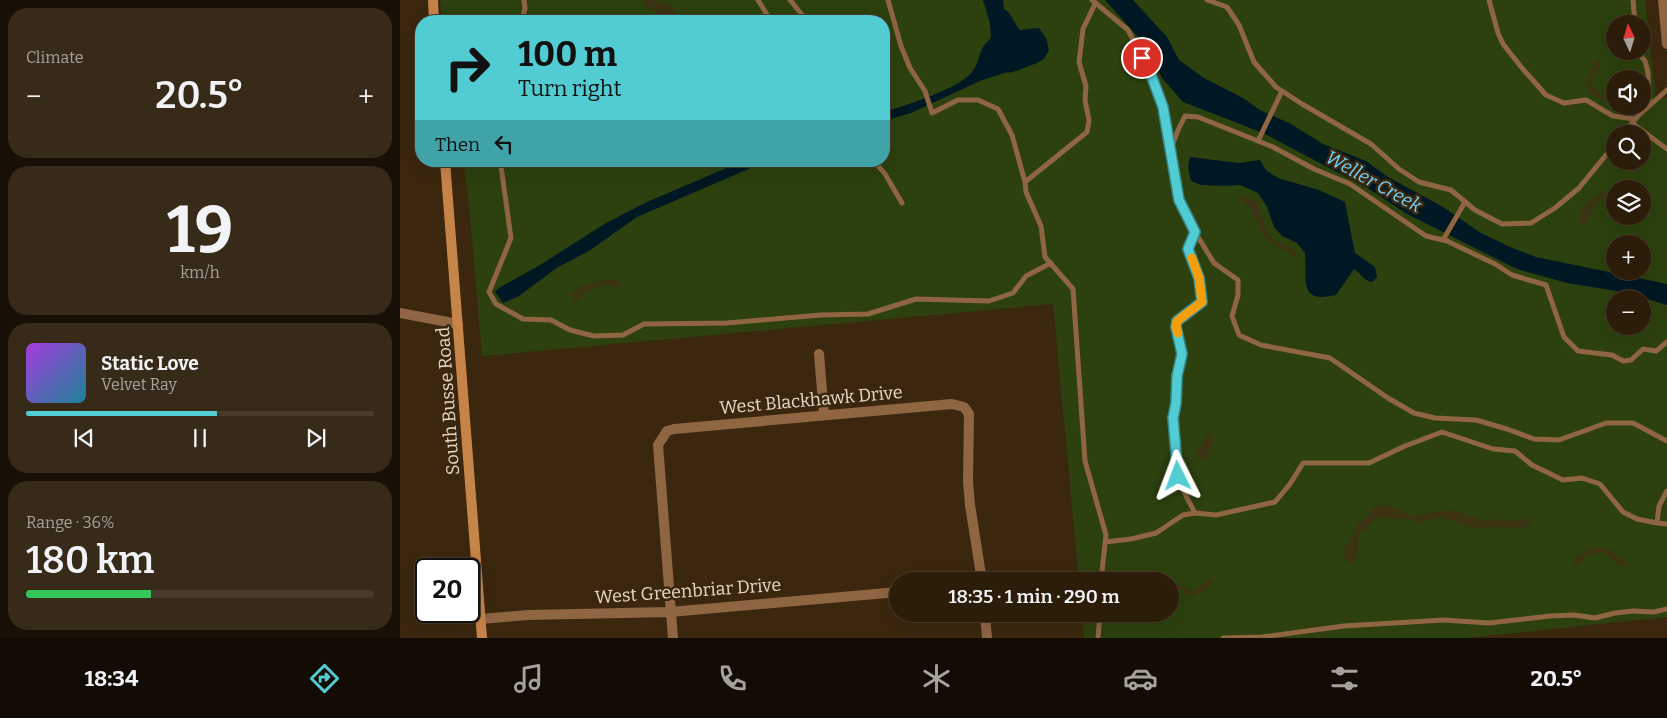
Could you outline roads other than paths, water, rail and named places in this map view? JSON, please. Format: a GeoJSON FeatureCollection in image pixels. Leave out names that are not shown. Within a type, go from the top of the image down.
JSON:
{"type":"FeatureCollection","features":[{"type":"Feature","properties":{"kind":"main road"},"geometry":{"type":"LineString","coordinates":[[432,0],[433,15]]}},
{"type":"Feature","properties":{"kind":"main road","name":"South Busse Road"},"geometry":{"type":"LineString","coordinates":[[445,167],[475,558]]}},
{"type":"Feature","properties":{"kind":"main road","name":"South Busse Road"},"geometry":{"type":"LineString","coordinates":[[480,619],[482,638]]}},
{"type":"Feature","properties":{"kind":"street"},"geometry":{"type":"LineString","coordinates":[[1663,0],[1667,44]]}},
{"type":"Feature","properties":{"kind":"street"},"geometry":{"type":"LineString","coordinates":[[400,313],[458,324]]}},
{"type":"Feature","properties":{"kind":"street"},"geometry":{"type":"LineString","coordinates":[[819,354],[824,415]]}},
{"type":"Feature","properties":{"kind":"street","name":"West Blackhawk Drive"},"geometry":{"type":"LineString","coordinates":[[670,612],[658,445],[667,431],[674,430],[952,404],[964,407],[969,414],[968,482],[981,572]]}},
{"type":"Feature","properties":{"kind":"street","name":"West Greenbriar Drive"},"geometry":{"type":"LineString","coordinates":[[480,619],[528,615],[670,612],[889,593]]}},
{"type":"Feature","properties":{"kind":"street"},"geometry":{"type":"LineString","coordinates":[[670,612],[673,638]]}},
{"type":"Feature","properties":{"kind":"street"},"geometry":{"type":"LineString","coordinates":[[986,622],[987,638]]}},
{"type":"Feature","properties":{"kind":"lane"},"geometry":{"type":"LineString","coordinates":[[523,15],[524,0]]}},
{"type":"Feature","properties":{"kind":"lane"},"geometry":{"type":"LineString","coordinates":[[758,0],[767,15]]}},
{"type":"Feature","properties":{"kind":"lane"},"geometry":{"type":"LineString","coordinates":[[790,0],[802,15]]}},
{"type":"Feature","properties":{"kind":"lane"},"geometry":{"type":"LineString","coordinates":[[888,0],[910,68],[925,91],[932,113],[958,100],[978,100],[998,109],[1012,136],[1026,192],[1041,226],[1045,257],[1073,289],[1085,461],[1106,535],[1102,572]]}},
{"type":"Feature","properties":{"kind":"lane"},"geometry":{"type":"LineString","coordinates":[[1206,0],[1227,7],[1239,24],[1254,62],[1276,87],[1371,144],[1418,182],[1451,190],[1475,210],[1502,224],[1531,223],[1555,208],[1579,188],[1606,155]]}},
{"type":"Feature","properties":{"kind":"lane"},"geometry":{"type":"LineString","coordinates":[[1489,0],[1503,44],[1546,95],[1564,103],[1586,100],[1613,116],[1634,121],[1667,149]]}},
{"type":"Feature","properties":{"kind":"lane"},"geometry":{"type":"LineString","coordinates":[[1633,0],[1634,15]]}},
{"type":"Feature","properties":{"kind":"lane"},"geometry":{"type":"LineString","coordinates":[[1025,182],[1087,132],[1089,120],[1085,100],[1086,86],[1079,62],[1082,29],[1094,2],[1128,30],[1150,72],[1163,107],[1179,200],[1195,232],[1214,262],[1238,280],[1238,295],[1232,316],[1239,335],[1260,345],[1330,358],[1388,398],[1414,413],[1435,418],[1476,420],[1534,439],[1560,440],[1606,423],[1633,423],[1667,441]]}},
{"type":"Feature","properties":{"kind":"lane"},"geometry":{"type":"LineString","coordinates":[[1651,104],[1667,90]]}},
{"type":"Feature","properties":{"kind":"lane"},"geometry":{"type":"LineString","coordinates":[[1258,141],[1282,91]]}},
{"type":"Feature","properties":{"kind":"lane"},"geometry":{"type":"LineString","coordinates":[[1275,106],[1292,97]]}},
{"type":"Feature","properties":{"kind":"lane"},"geometry":{"type":"LineString","coordinates":[[1631,125],[1640,115]]}},
{"type":"Feature","properties":{"kind":"lane"},"geometry":{"type":"LineString","coordinates":[[1170,151],[1185,116],[1198,117],[1273,147],[1314,169],[1350,184],[1426,236],[1444,238],[1495,264],[1512,275],[1546,285],[1564,338],[1578,350],[1612,355],[1623,361],[1631,360],[1643,349],[1656,351],[1667,342]]}},
{"type":"Feature","properties":{"kind":"lane"},"geometry":{"type":"LineString","coordinates":[[501,167],[511,238],[489,292],[496,304],[523,319],[551,320],[570,330],[594,336],[623,335],[644,324],[727,323],[868,314],[916,299],[990,301],[1013,293],[1026,276],[1051,264]]}},
{"type":"Feature","properties":{"kind":"lane"},"geometry":{"type":"LineString","coordinates":[[879,167],[902,203]]}},
{"type":"Feature","properties":{"kind":"lane"},"geometry":{"type":"LineString","coordinates":[[1444,238],[1465,202]]}},
{"type":"Feature","properties":{"kind":"lane"},"geometry":{"type":"LineString","coordinates":[[1195,232],[1188,249],[1199,278],[1202,302],[1177,321],[1176,327],[1182,354],[1177,376],[1176,403],[1173,418],[1178,476],[1195,513]]}},
{"type":"Feature","properties":{"kind":"lane"},"geometry":{"type":"LineString","coordinates":[[1105,542],[1156,533],[1183,515],[1195,513],[1216,515],[1275,502],[1290,484],[1303,463],[1369,463],[1405,446],[1442,432],[1492,449],[1515,451],[1532,465],[1563,480],[1582,478],[1600,484],[1623,512],[1637,519],[1667,524]]}},
{"type":"Feature","properties":{"kind":"lane"},"geometry":{"type":"LineString","coordinates":[[1657,523],[1659,506],[1667,491]]}},
{"type":"Feature","properties":{"kind":"lane"},"geometry":{"type":"LineString","coordinates":[[1223,638],[1262,637],[1344,626],[1443,620],[1489,623],[1574,615],[1595,618],[1615,612],[1633,610],[1654,612],[1667,609]]}},
{"type":"Feature","properties":{"kind":"lane"},"geometry":{"type":"LineString","coordinates":[[1098,638],[1099,622]]}},
{"type":"Feature","properties":{"kind":"water"},"geometry":{"type":"Polygon","coordinates":[[[983,0],[1003,0],[1004,9],[1009,13],[1020,30],[1039,28],[1046,38],[1049,50],[1044,59],[1013,72],[980,81],[911,113],[890,119],[890,110],[944,90],[972,72],[983,47],[991,38],[990,23],[983,0]]]}},
{"type":"Feature","properties":{"kind":"water","name":"Weller Creek"},"geometry":{"type":"Polygon","coordinates":[[[1105,0],[1133,0],[1167,37],[1179,60],[1204,78],[1243,98],[1260,110],[1291,124],[1323,144],[1366,161],[1388,177],[1443,207],[1481,233],[1536,257],[1606,271],[1606,280],[1648,280],[1667,284],[1667,305],[1651,300],[1651,290],[1611,290],[1567,283],[1517,269],[1407,214],[1369,189],[1263,133],[1183,102],[1162,78],[1146,46],[1105,0]]]}},
{"type":"Feature","properties":{"kind":"water"},"geometry":{"type":"Polygon","coordinates":[[[1190,157],[1239,163],[1260,160],[1266,170],[1278,178],[1319,190],[1345,202],[1355,253],[1375,267],[1377,277],[1372,282],[1369,281],[1364,279],[1354,269],[1336,295],[1324,297],[1315,296],[1310,293],[1306,281],[1305,253],[1297,243],[1282,236],[1274,227],[1267,207],[1258,193],[1240,185],[1201,185],[1191,181],[1188,167],[1190,157]]]}},
{"type":"Feature","properties":{"kind":"water"},"geometry":{"type":"Polygon","coordinates":[[[729,167],[753,167],[637,217],[589,251],[558,267],[519,296],[503,303],[495,292],[606,223],[647,202],[729,167]]]}}]}
